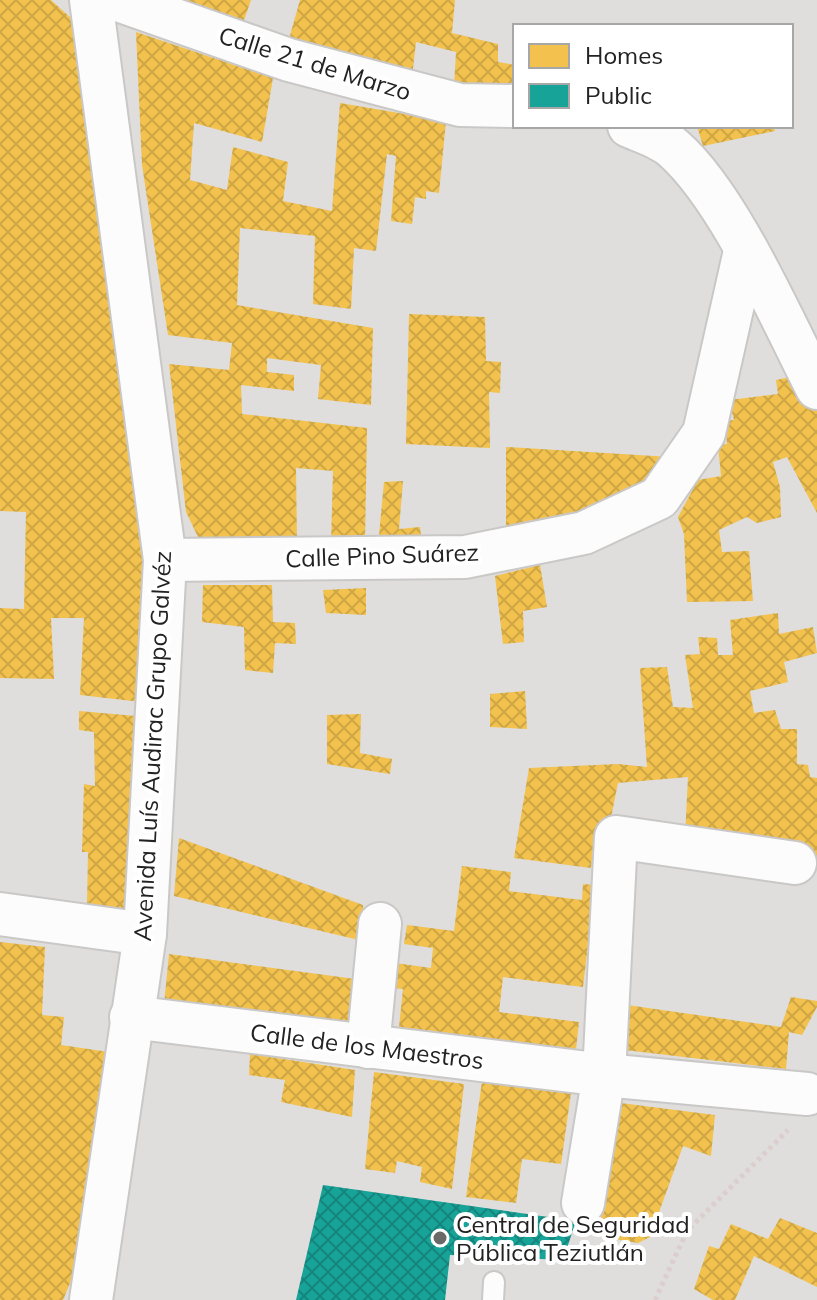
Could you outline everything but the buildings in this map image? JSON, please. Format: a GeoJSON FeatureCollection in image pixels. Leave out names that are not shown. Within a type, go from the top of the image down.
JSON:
{"type":"FeatureCollection","features":[{"type":"Feature","properties":{"kind":"street","name":"Avenida Luís Audirac Grupo Galvéz"},"geometry":{"type":"LineString","coordinates":[[91,0],[165,560],[145,934],[91,1300]]}},
{"type":"Feature","properties":{"kind":"street","name":"Calle 21 de Marzo"},"geometry":{"type":"LineString","coordinates":[[118,0],[303,64],[460,105],[513,106]]}},
{"type":"Feature","properties":{"kind":"street"},"geometry":{"type":"LineString","coordinates":[[633,128],[672,146],[707,188],[745,251],[817,388]]}},
{"type":"Feature","properties":{"kind":"street","name":"Calle Pino Suárez"},"geometry":{"type":"LineString","coordinates":[[165,560],[465,557],[584,533],[659,498],[704,433],[745,251]]}},
{"type":"Feature","properties":{"kind":"street"},"geometry":{"type":"LineString","coordinates":[[583,1203],[604,1075],[616,837],[795,863]]}},
{"type":"Feature","properties":{"kind":"street"},"geometry":{"type":"LineString","coordinates":[[0,914],[145,934]]}},
{"type":"Feature","properties":{"kind":"street"},"geometry":{"type":"LineString","coordinates":[[368,1047],[380,924]]}},
{"type":"Feature","properties":{"kind":"street","name":"Calle de los Maestros"},"geometry":{"type":"LineString","coordinates":[[131,1017],[604,1075],[807,1094]]}},
{"type":"Feature","properties":{"kind":"path"},"geometry":{"type":"LineString","coordinates":[[655,1300],[687,1231],[798,1120],[807,1094]]}},
{"type":"Feature","properties":{"kind":"shaded area"},"geometry":{"type":"Polygon","coordinates":[[[0,0],[817,0],[817,1300],[0,1300],[0,0]]]}},
{"type":"Feature","properties":{"kind":"place","name":"Central de Seguridad Pública Teziutlán"},"geometry":{"type":"Point","coordinates":[440,1238]}}]}
